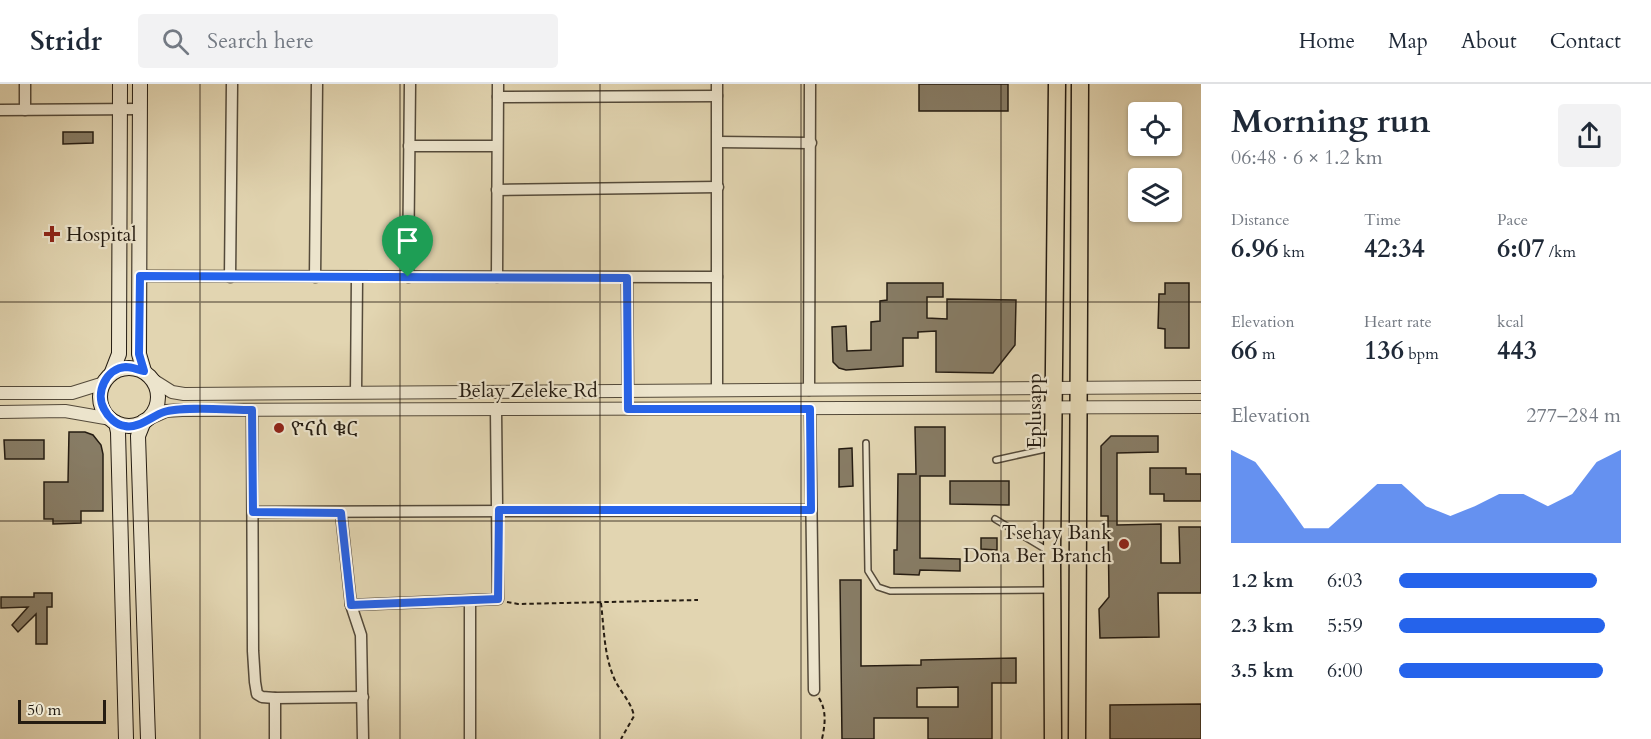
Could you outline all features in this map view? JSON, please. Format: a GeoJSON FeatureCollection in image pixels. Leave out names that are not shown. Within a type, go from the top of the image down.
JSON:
{"type":"FeatureCollection","features":[{"type":"Feature","properties":{"kind":"highway","name":"Eplusapp"},"geometry":{"type":"LineString","coordinates":[[1053,739],[1052,554],[1057,84]]}},
{"type":"Feature","properties":{"kind":"highway"},"geometry":{"type":"LineString","coordinates":[[1077,739],[1080,84]]}},
{"type":"Feature","properties":{"kind":"main road"},"geometry":{"type":"LineString","coordinates":[[120,84],[119,354],[100,398],[102,406],[114,421],[118,432],[126,739]]}},
{"type":"Feature","properties":{"kind":"main road"},"geometry":{"type":"LineString","coordinates":[[140,84],[139,354],[158,393],[156,408],[146,420],[138,436],[148,739]]}},
{"type":"Feature","properties":{"kind":"main road"},"geometry":{"type":"LineString","coordinates":[[108,378],[128,367],[148,376]]}},
{"type":"Feature","properties":{"kind":"main road"},"geometry":{"type":"LineString","coordinates":[[114,421],[125,426],[135,426],[146,420]]}},
{"type":"Feature","properties":{"kind":"street"},"geometry":{"type":"LineString","coordinates":[[25,84],[25,110]]}},
{"type":"Feature","properties":{"kind":"street"},"geometry":{"type":"LineString","coordinates":[[230,277],[232,84]]}},
{"type":"Feature","properties":{"kind":"street"},"geometry":{"type":"LineString","coordinates":[[315,277],[317,84]]}},
{"type":"Feature","properties":{"kind":"street"},"geometry":{"type":"LineString","coordinates":[[408,277],[410,84]]}},
{"type":"Feature","properties":{"kind":"street"},"geometry":{"type":"LineString","coordinates":[[497,277],[498,84]]}},
{"type":"Feature","properties":{"kind":"street"},"geometry":{"type":"LineString","coordinates":[[717,84],[717,390]]}},
{"type":"Feature","properties":{"kind":"street"},"geometry":{"type":"LineString","coordinates":[[810,84],[809,390],[814,690]]}},
{"type":"Feature","properties":{"kind":"street"},"geometry":{"type":"LineString","coordinates":[[498,97],[717,96]]}},
{"type":"Feature","properties":{"kind":"street"},"geometry":{"type":"LineString","coordinates":[[0,110],[139,109]]}},
{"type":"Feature","properties":{"kind":"street"},"geometry":{"type":"LineString","coordinates":[[718,142],[811,143]]}},
{"type":"Feature","properties":{"kind":"street"},"geometry":{"type":"LineString","coordinates":[[409,146],[497,146]]}},
{"type":"Feature","properties":{"kind":"street"},"geometry":{"type":"LineString","coordinates":[[497,190],[718,187]]}},
{"type":"Feature","properties":{"kind":"street"},"geometry":{"type":"LineString","coordinates":[[140,276],[717,277]]}},
{"type":"Feature","properties":{"kind":"street"},"geometry":{"type":"LineString","coordinates":[[356,410],[357,278]]}},
{"type":"Feature","properties":{"kind":"street"},"geometry":{"type":"LineString","coordinates":[[627,278],[628,409]]}},
{"type":"Feature","properties":{"kind":"street","name":"Belay Zeleke Rd"},"geometry":{"type":"LineString","coordinates":[[148,376],[172,392],[184,394],[1201,387]]}},
{"type":"Feature","properties":{"kind":"street"},"geometry":{"type":"LineString","coordinates":[[0,393],[72,393],[108,378]]}},
{"type":"Feature","properties":{"kind":"street","name":"Belay Zeleke Rd"},"geometry":{"type":"LineString","coordinates":[[146,420],[166,411],[182,410],[1201,407]]}},
{"type":"Feature","properties":{"kind":"street"},"geometry":{"type":"LineString","coordinates":[[252,410],[257,694],[262,697],[275,698],[363,697]]}},
{"type":"Feature","properties":{"kind":"street"},"geometry":{"type":"LineString","coordinates":[[351,605],[498,599],[499,510],[496,410]]}},
{"type":"Feature","properties":{"kind":"street"},"geometry":{"type":"LineString","coordinates":[[0,412],[65,411],[114,421]]}},
{"type":"Feature","properties":{"kind":"street"},"geometry":{"type":"LineString","coordinates":[[253,512],[811,510]]}},
{"type":"Feature","properties":{"kind":"street"},"geometry":{"type":"LineString","coordinates":[[341,513],[351,605],[362,635],[363,739]]}},
{"type":"Feature","properties":{"kind":"street"},"geometry":{"type":"LineString","coordinates":[[470,601],[470,739]]}},
{"type":"Feature","properties":{"kind":"street"},"geometry":{"type":"LineString","coordinates":[[275,698],[275,739]]}},
{"type":"Feature","properties":{"kind":"lane"},"geometry":{"type":"LineString","coordinates":[[866,443],[868,571],[878,587],[890,591],[1053,590]]}},
{"type":"Feature","properties":{"kind":"lane"},"geometry":{"type":"LineString","coordinates":[[996,460],[1054,447]]}},
{"type":"Feature","properties":{"kind":"lane"},"geometry":{"type":"LineString","coordinates":[[994,519],[1052,554]]}},
{"type":"Feature","properties":{"kind":"path"},"geometry":{"type":"LineString","coordinates":[[498,599],[518,604],[698,600]]}},
{"type":"Feature","properties":{"kind":"path"},"geometry":{"type":"LineString","coordinates":[[601,602],[609,664],[621,693],[632,706],[634,716],[621,739]]}},
{"type":"Feature","properties":{"kind":"path"},"geometry":{"type":"LineString","coordinates":[[814,690],[824,706],[825,728],[822,739]]}},
{"type":"Feature","properties":{"kind":"building"},"geometry":{"type":"Polygon","coordinates":[[[919,84],[1008,84],[1008,111],[919,111],[919,84]]]}},
{"type":"Feature","properties":{"kind":"building"},"geometry":{"type":"Polygon","coordinates":[[[63,132],[93,132],[93,143],[63,144],[63,132]]]}},
{"type":"Feature","properties":{"kind":"building"},"geometry":{"type":"Polygon","coordinates":[[[887,283],[943,283],[943,297],[927,297],[927,318],[947,319],[947,299],[1016,300],[1015,345],[993,373],[936,372],[936,331],[918,332],[918,338],[903,338],[903,366],[846,370],[839,368],[833,362],[832,327],[846,326],[847,351],[871,350],[871,322],[880,321],[880,301],[887,300],[887,283]]]}},
{"type":"Feature","properties":{"kind":"building"},"geometry":{"type":"Polygon","coordinates":[[[1165,283],[1189,283],[1189,348],[1165,348],[1165,329],[1158,328],[1159,294],[1165,294],[1165,283]]]}},
{"type":"Feature","properties":{"kind":"building"},"geometry":{"type":"Polygon","coordinates":[[[915,427],[945,427],[945,476],[920,476],[920,558],[960,559],[960,571],[920,570],[919,575],[894,574],[894,550],[897,550],[898,474],[916,474],[915,427]]]}},
{"type":"Feature","properties":{"kind":"building"},"geometry":{"type":"Polygon","coordinates":[[[69,432],[85,432],[93,435],[101,445],[103,511],[81,511],[81,523],[53,524],[53,519],[44,519],[44,482],[68,482],[69,432]]]}},
{"type":"Feature","properties":{"kind":"building"},"geometry":{"type":"Polygon","coordinates":[[[1111,436],[1158,436],[1158,452],[1117,453],[1117,525],[1161,524],[1161,563],[1180,563],[1179,527],[1201,527],[1201,593],[1158,593],[1159,637],[1100,638],[1099,609],[1109,597],[1108,516],[1101,516],[1101,446],[1111,436]]]}},
{"type":"Feature","properties":{"kind":"building"},"geometry":{"type":"Polygon","coordinates":[[[4,440],[44,440],[44,459],[5,459],[4,440]]]}},
{"type":"Feature","properties":{"kind":"building"},"geometry":{"type":"Polygon","coordinates":[[[852,448],[853,486],[839,487],[839,449],[852,448]]]}},
{"type":"Feature","properties":{"kind":"building"},"geometry":{"type":"Polygon","coordinates":[[[1150,468],[1186,468],[1186,474],[1201,474],[1201,501],[1164,501],[1164,494],[1150,494],[1150,468]]]}},
{"type":"Feature","properties":{"kind":"building"},"geometry":{"type":"Polygon","coordinates":[[[950,481],[1009,481],[1009,505],[950,504],[950,481]]]}},
{"type":"Feature","properties":{"kind":"building"},"geometry":{"type":"Polygon","coordinates":[[[981,538],[997,538],[997,550],[981,549],[981,538]]]}},
{"type":"Feature","properties":{"kind":"building"},"geometry":{"type":"Polygon","coordinates":[[[840,580],[861,580],[861,666],[921,665],[921,660],[1016,658],[1016,683],[992,683],[992,739],[928,739],[928,718],[874,718],[874,739],[842,739],[840,580]],[[958,687],[917,688],[917,707],[958,707],[958,687]]]}},
{"type":"Feature","properties":{"kind":"building"},"geometry":{"type":"Polygon","coordinates":[[[34,593],[52,593],[52,607],[47,607],[47,644],[36,644],[36,614],[18,632],[12,625],[28,607],[1,608],[1,597],[34,597],[34,593]]]}},
{"type":"Feature","properties":{"kind":"building"},"geometry":{"type":"Polygon","coordinates":[[[1201,704],[1201,739],[1110,739],[1110,705],[1201,704]]]}},
{"type":"Feature","properties":{"kind":"place","name":"Hospital"},"geometry":{"type":"Point","coordinates":[52,234]}},
{"type":"Feature","properties":{"kind":"place","name":"ዮናስ ቁር"},"geometry":{"type":"Point","coordinates":[279,428]}},
{"type":"Feature","properties":{"kind":"place","name":"Tsehay Bank Dona Ber Branch"},"geometry":{"type":"Point","coordinates":[1124,544]}},
{"type":"Feature","properties":{"kind":"route"},"geometry":{"type":"LineString","coordinates":[[140,276],[408,277],[627,278],[628,409],[810,409],[811,510],[499,510],[498,599],[351,605],[341,513],[253,512],[252,410],[166,411],[135,426],[125,426],[111,419],[102,406],[101,390],[112,372],[128,367],[144,371],[139,354],[140,276]]}}]}
